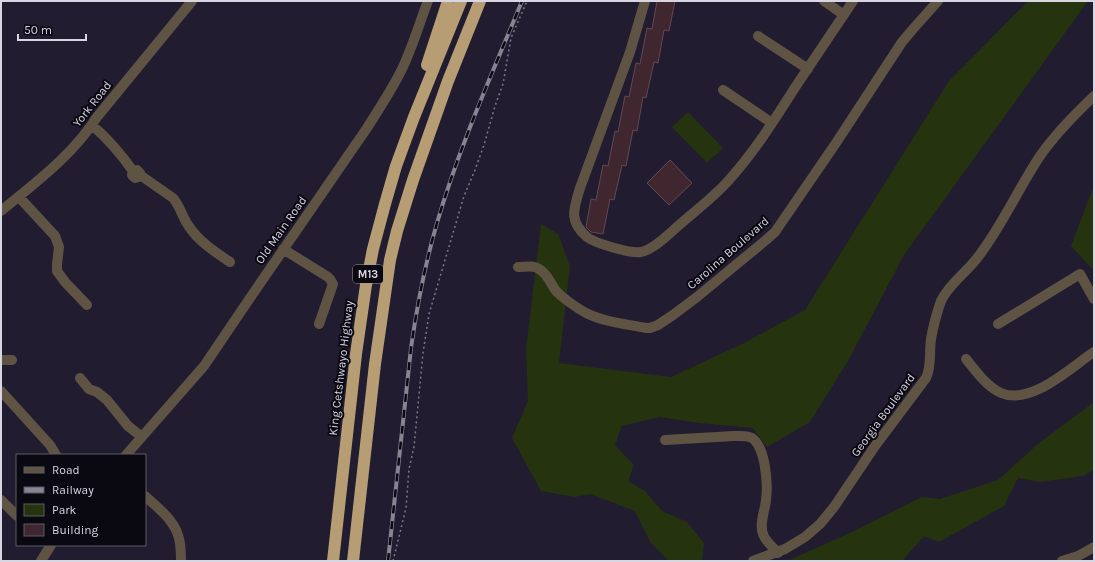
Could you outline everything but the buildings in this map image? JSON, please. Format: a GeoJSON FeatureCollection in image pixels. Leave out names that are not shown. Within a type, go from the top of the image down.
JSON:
{"type":"FeatureCollection","features":[{"type":"Feature","properties":{"kind":"highway"},"geometry":{"type":"LineString","coordinates":[[414,117],[415,104],[420,86],[448,1]]}},
{"type":"Feature","properties":{"kind":"highway","name":"King Cetshwayo Highway"},"geometry":{"type":"LineString","coordinates":[[333,561],[356,354],[373,249],[396,166],[414,117],[461,1]]}},
{"type":"Feature","properties":{"kind":"highway","name":"M13"},"geometry":{"type":"LineString","coordinates":[[353,561],[386,279],[397,231],[412,180],[448,81],[480,1]]}},
{"type":"Feature","properties":{"kind":"highway"},"geometry":{"type":"LineString","coordinates":[[436,116],[459,70],[489,1]]}},
{"type":"Feature","properties":{"kind":"street","name":"York Road"},"geometry":{"type":"LineString","coordinates":[[1,211],[49,171],[77,143],[192,1]]}},
{"type":"Feature","properties":{"kind":"street","name":"Old Main Road"},"geometry":{"type":"LineString","coordinates":[[127,454],[204,366],[386,100],[414,41],[428,1]]}},
{"type":"Feature","properties":{"kind":"street"},"geometry":{"type":"LineString","coordinates":[[645,1],[630,52],[582,180],[574,208],[576,225],[587,237],[595,242],[640,253],[649,250],[706,202],[728,181],[757,146],[853,1]]}},
{"type":"Feature","properties":{"kind":"street"},"geometry":{"type":"LineString","coordinates":[[824,1],[844,15]]}},
{"type":"Feature","properties":{"kind":"street","name":"Carolina Boulevard"},"geometry":{"type":"LineString","coordinates":[[518,267],[536,267],[539,269],[544,273],[557,292],[586,313],[606,320],[646,328],[658,325],[697,297],[775,232],[900,46],[938,1]]}},
{"type":"Feature","properties":{"kind":"street"},"geometry":{"type":"LineString","coordinates":[[758,36],[808,69]]}},
{"type":"Feature","properties":{"kind":"street"},"geometry":{"type":"LineString","coordinates":[[723,90],[772,123]]}},
{"type":"Feature","properties":{"kind":"street","name":"Georgia Boulevard"},"geometry":{"type":"LineString","coordinates":[[753,561],[778,553],[799,541],[820,524],[834,507],[875,446],[926,378],[929,368],[931,340],[941,302],[948,290],[978,258],[1040,157],[1058,131],[1094,96]]}},
{"type":"Feature","properties":{"kind":"street"},"geometry":{"type":"LineString","coordinates":[[92,125],[120,153],[137,173],[173,198],[177,202],[187,224],[193,232],[212,249],[230,262]]}},
{"type":"Feature","properties":{"kind":"street"},"geometry":{"type":"LineString","coordinates":[[19,197],[55,236],[59,247],[56,264],[57,271],[65,282],[87,305]]}},
{"type":"Feature","properties":{"kind":"street"},"geometry":{"type":"LineString","coordinates":[[283,249],[328,277],[333,284],[319,324]]}},
{"type":"Feature","properties":{"kind":"street"},"geometry":{"type":"LineString","coordinates":[[998,324],[1080,274],[1094,299]]}},
{"type":"Feature","properties":{"kind":"street"},"geometry":{"type":"LineString","coordinates":[[966,359],[991,387],[1006,395],[1018,395],[1034,392],[1046,386],[1094,352]]}},
{"type":"Feature","properties":{"kind":"street"},"geometry":{"type":"LineString","coordinates":[[1,360],[12,360]]}},
{"type":"Feature","properties":{"kind":"street"},"geometry":{"type":"LineString","coordinates":[[80,378],[90,389],[97,392],[107,400],[128,426],[142,437]]}},
{"type":"Feature","properties":{"kind":"street"},"geometry":{"type":"LineString","coordinates":[[1,391],[50,445],[55,454]]}},
{"type":"Feature","properties":{"kind":"street"},"geometry":{"type":"LineString","coordinates":[[665,440],[734,436],[745,436],[753,439],[759,448],[767,481],[766,501],[762,519],[763,534],[778,553]]}},
{"type":"Feature","properties":{"kind":"street"},"geometry":{"type":"LineString","coordinates":[[146,497],[164,514],[175,528],[180,541],[181,561]]}},
{"type":"Feature","properties":{"kind":"street"},"geometry":{"type":"LineString","coordinates":[[1,500],[16,515]]}},
{"type":"Feature","properties":{"kind":"street"},"geometry":{"type":"LineString","coordinates":[[41,561],[49,546]]}},
{"type":"Feature","properties":{"kind":"street"},"geometry":{"type":"LineString","coordinates":[[1062,561],[1078,556],[1094,547]]}},
{"type":"Feature","properties":{"kind":"path"},"geometry":{"type":"LineString","coordinates":[[393,561],[406,508],[409,469],[414,447],[423,353],[429,314],[464,196],[481,151],[503,84],[511,38],[527,1]]}},
{"type":"Feature","properties":{"kind":"green space"},"geometry":{"type":"Polygon","coordinates":[[[1028,1],[1088,1],[904,255],[848,361],[810,422],[767,447],[753,428],[699,423],[659,417],[622,426],[615,445],[634,465],[628,481],[645,491],[662,511],[687,522],[704,543],[702,561],[669,561],[651,543],[635,511],[590,494],[575,497],[541,491],[512,438],[528,401],[526,349],[541,224],[558,234],[570,266],[559,363],[671,377],[744,343],[805,310],[949,81],[1028,1]]]}},
{"type":"Feature","properties":{"kind":"green space"},"geometry":{"type":"Polygon","coordinates":[[[688,112],[723,148],[707,163],[672,127],[688,112]]]}},
{"type":"Feature","properties":{"kind":"green space"},"geometry":{"type":"Polygon","coordinates":[[[1094,185],[1094,271],[1071,246],[1094,185]]]}},
{"type":"Feature","properties":{"kind":"green space"},"geometry":{"type":"Polygon","coordinates":[[[1094,402],[1094,470],[1083,476],[1040,482],[1018,478],[1004,506],[939,542],[924,536],[902,561],[787,561],[854,531],[922,497],[940,499],[998,480],[1039,443],[1094,402]]]}},
{"type":"Feature","properties":{"kind":"railway"},"geometry":{"type":"LineString","coordinates":[[388,561],[411,348],[425,269],[437,223],[455,167],[476,111],[522,1]]}}]}
